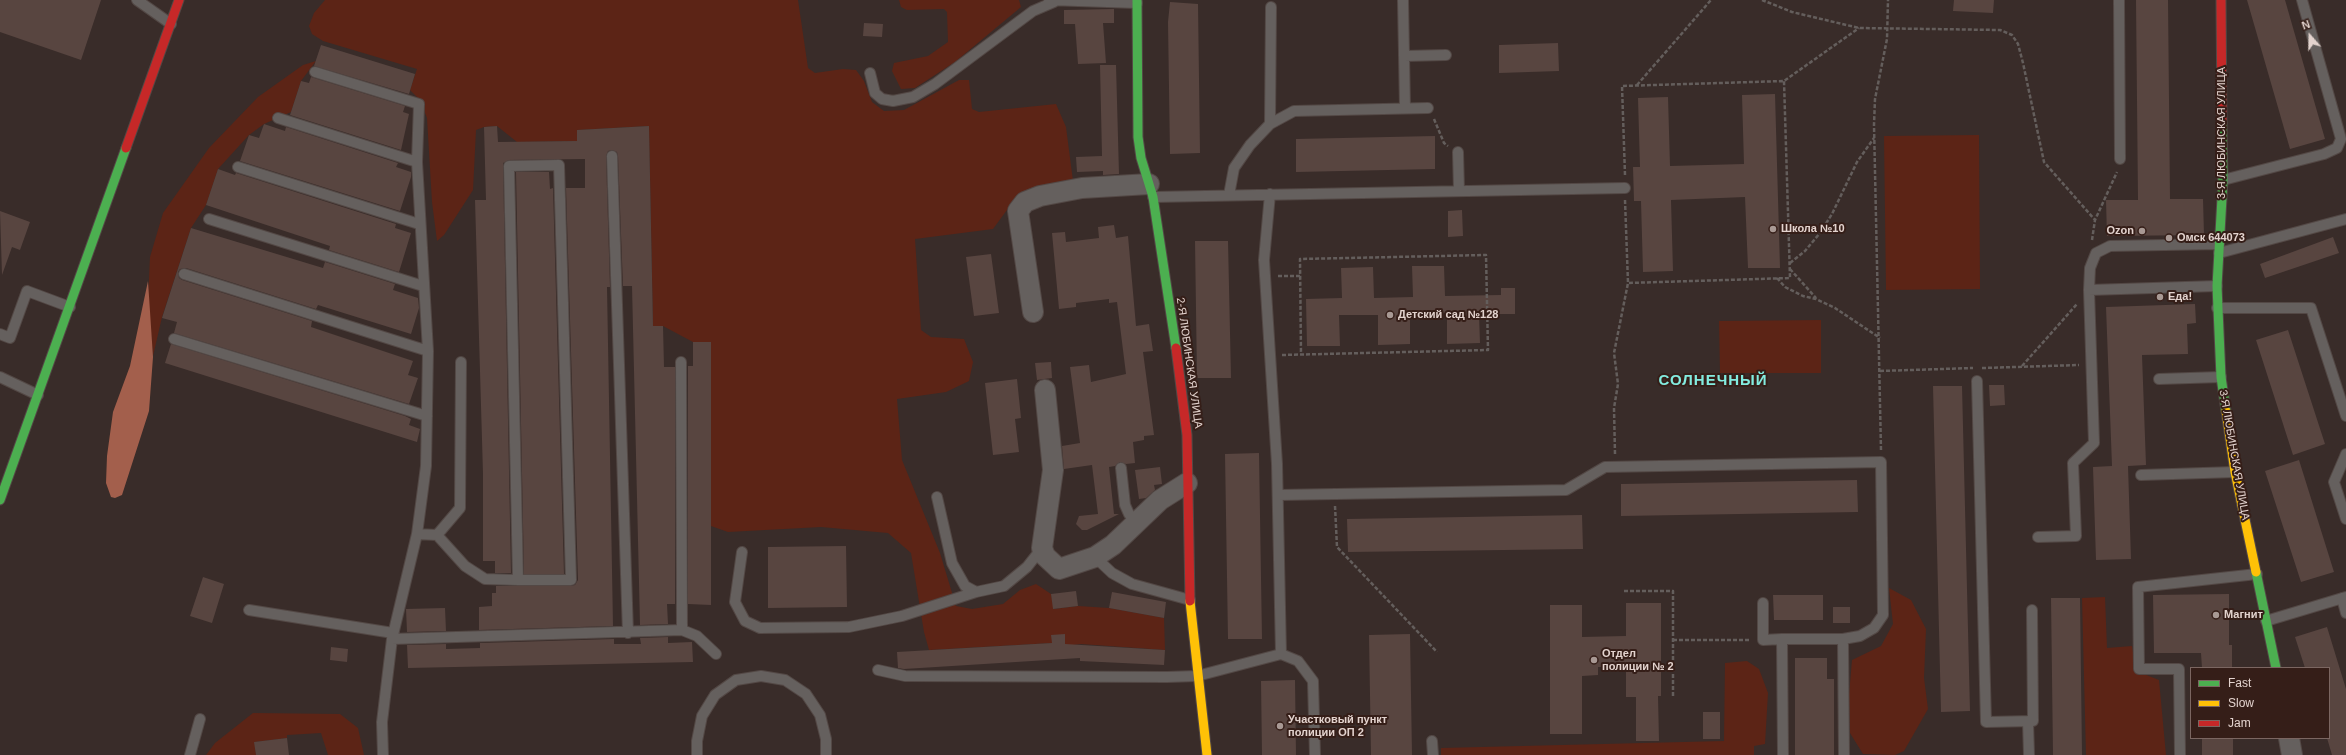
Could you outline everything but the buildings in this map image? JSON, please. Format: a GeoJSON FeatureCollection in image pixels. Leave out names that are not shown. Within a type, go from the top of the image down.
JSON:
{"type":"FeatureCollection","features":[{"type":"Feature","properties":{"kind":"street"},"geometry":{"type":"LineString","coordinates":[[0,500],[179,0]]}},
{"type":"Feature","properties":{"kind":"street","name":"3-Я ЛЮБИНСКАЯ УЛИЦА"},"geometry":{"type":"LineString","coordinates":[[2221,0],[2223,180],[2217,286],[2221,377],[2235,472],[2276,667]]}},
{"type":"Feature","properties":{"kind":"street","name":"2-Я ЛЮБИНСКАЯ УЛИЦА"},"geometry":{"type":"LineString","coordinates":[[1137,1],[1138,137],[1141,158],[1151,190],[1184,401],[1187,435],[1190,600],[1206,755]]}},
{"type":"Feature","properties":{"kind":"street"},"geometry":{"type":"LineString","coordinates":[[1033,312],[1018,210],[1025,202],[1040,196],[1082,188],[1151,190]]}},
{"type":"Feature","properties":{"kind":"street"},"geometry":{"type":"LineString","coordinates":[[1045,390],[1053,470],[1042,548],[1044,556],[1059,569],[1095,557],[1113,545],[1160,500],[1188,483]]}},
{"type":"Feature","properties":{"kind":"street"},"geometry":{"type":"LineString","coordinates":[[2289,739],[2292,755]]}},
{"type":"Feature","properties":{"kind":"lane"},"geometry":{"type":"LineString","coordinates":[[137,0],[171,24]]}},
{"type":"Feature","properties":{"kind":"lane"},"geometry":{"type":"LineString","coordinates":[[1403,0],[1405,108]]}},
{"type":"Feature","properties":{"kind":"lane"},"geometry":{"type":"LineString","coordinates":[[2119,0],[2120,159]]}},
{"type":"Feature","properties":{"kind":"lane"},"geometry":{"type":"LineString","coordinates":[[2223,180],[2324,154],[2337,148],[2341,138],[2302,0]]}},
{"type":"Feature","properties":{"kind":"lane"},"geometry":{"type":"LineString","coordinates":[[870,73],[875,93],[882,99],[893,101],[913,97],[935,84],[1033,11],[1052,1],[1137,1]]}},
{"type":"Feature","properties":{"kind":"lane"},"geometry":{"type":"LineString","coordinates":[[1270,124],[1271,7]]}},
{"type":"Feature","properties":{"kind":"lane"},"geometry":{"type":"LineString","coordinates":[[1404,56],[1446,55]]}},
{"type":"Feature","properties":{"kind":"lane"},"geometry":{"type":"LineString","coordinates":[[315,72],[419,104],[416,162],[428,351],[426,466],[417,534],[392,636],[382,722],[383,755]]}},
{"type":"Feature","properties":{"kind":"lane"},"geometry":{"type":"LineString","coordinates":[[1229,195],[1234,168],[1250,146],[1270,124],[1294,111],[1428,108]]}},
{"type":"Feature","properties":{"kind":"lane"},"geometry":{"type":"LineString","coordinates":[[278,118],[416,162]]}},
{"type":"Feature","properties":{"kind":"lane"},"geometry":{"type":"LineString","coordinates":[[1458,152],[1459,191]]}},
{"type":"Feature","properties":{"kind":"lane"},"geometry":{"type":"LineString","coordinates":[[612,156],[628,633]]}},
{"type":"Feature","properties":{"kind":"lane"},"geometry":{"type":"LineString","coordinates":[[417,534],[437,536],[465,566],[485,579],[518,580],[571,580],[559,166],[509,166],[518,580]]}},
{"type":"Feature","properties":{"kind":"lane"},"geometry":{"type":"LineString","coordinates":[[238,167],[419,224]]}},
{"type":"Feature","properties":{"kind":"lane"},"geometry":{"type":"LineString","coordinates":[[1151,190],[1229,195],[1625,188]]}},
{"type":"Feature","properties":{"kind":"lane"},"geometry":{"type":"LineString","coordinates":[[1270,194],[1264,260],[1278,495],[1281,654]]}},
{"type":"Feature","properties":{"kind":"lane"},"geometry":{"type":"LineString","coordinates":[[209,219],[423,286]]}},
{"type":"Feature","properties":{"kind":"lane"},"geometry":{"type":"LineString","coordinates":[[2038,538],[2076,536],[2073,463],[2094,443],[2089,290],[2090,268],[2096,254],[2110,246],[2219,249],[2346,219]]}},
{"type":"Feature","properties":{"kind":"lane"},"geometry":{"type":"LineString","coordinates":[[184,274],[428,351]]}},
{"type":"Feature","properties":{"kind":"lane"},"geometry":{"type":"LineString","coordinates":[[2089,290],[2217,286]]}},
{"type":"Feature","properties":{"kind":"lane"},"geometry":{"type":"LineString","coordinates":[[0,334],[10,338],[27,292],[70,307]]}},
{"type":"Feature","properties":{"kind":"lane"},"geometry":{"type":"LineString","coordinates":[[2217,308],[2312,308],[2346,416]]}},
{"type":"Feature","properties":{"kind":"lane"},"geometry":{"type":"LineString","coordinates":[[174,338],[428,416]]}},
{"type":"Feature","properties":{"kind":"lane"},"geometry":{"type":"LineString","coordinates":[[437,536],[460,508],[461,362]]}},
{"type":"Feature","properties":{"kind":"lane"},"geometry":{"type":"LineString","coordinates":[[682,362],[682,630]]}},
{"type":"Feature","properties":{"kind":"lane"},"geometry":{"type":"LineString","coordinates":[[0,377],[38,394]]}},
{"type":"Feature","properties":{"kind":"lane"},"geometry":{"type":"LineString","coordinates":[[2159,380],[2221,377]]}},
{"type":"Feature","properties":{"kind":"lane"},"geometry":{"type":"LineString","coordinates":[[1977,381],[1986,722],[2033,721],[2032,610]]}},
{"type":"Feature","properties":{"kind":"lane"},"geometry":{"type":"LineString","coordinates":[[2346,454],[2334,482],[2346,519]]}},
{"type":"Feature","properties":{"kind":"lane"},"geometry":{"type":"LineString","coordinates":[[1278,495],[1566,490],[1605,467],[1616,466],[1881,462],[1883,615],[1874,628],[1860,636],[1843,639],[1763,640],[1763,603]]}},
{"type":"Feature","properties":{"kind":"lane"},"geometry":{"type":"LineString","coordinates":[[1121,468],[1125,505],[1129,514],[1136,522]]}},
{"type":"Feature","properties":{"kind":"lane"},"geometry":{"type":"LineString","coordinates":[[2141,475],[2235,472]]}},
{"type":"Feature","properties":{"kind":"lane"},"geometry":{"type":"LineString","coordinates":[[937,497],[952,563],[965,586],[976,592]]}},
{"type":"Feature","properties":{"kind":"lane"},"geometry":{"type":"LineString","coordinates":[[742,552],[735,602],[745,621],[760,628],[849,627],[902,616],[976,592],[1004,586],[1032,562],[1042,548]]}},
{"type":"Feature","properties":{"kind":"lane"},"geometry":{"type":"LineString","coordinates":[[1095,557],[1112,573],[1132,584],[1190,600]]}},
{"type":"Feature","properties":{"kind":"lane"},"geometry":{"type":"LineString","coordinates":[[1020,573],[1034,567],[1044,566],[1059,569]]}},
{"type":"Feature","properties":{"kind":"lane"},"geometry":{"type":"LineString","coordinates":[[2180,755],[2179,669],[2139,669],[2138,587],[2257,574]]}},
{"type":"Feature","properties":{"kind":"lane"},"geometry":{"type":"LineString","coordinates":[[2266,621],[2344,597],[2346,612]]}},
{"type":"Feature","properties":{"kind":"lane"},"geometry":{"type":"LineString","coordinates":[[250,610],[392,636],[628,633],[682,630],[697,636],[716,654]]}},
{"type":"Feature","properties":{"kind":"lane"},"geometry":{"type":"LineString","coordinates":[[1843,639],[1844,755]]}},
{"type":"Feature","properties":{"kind":"lane"},"geometry":{"type":"LineString","coordinates":[[1782,640],[1783,755]]}},
{"type":"Feature","properties":{"kind":"lane"},"geometry":{"type":"LineString","coordinates":[[878,670],[905,676],[1197,676],[1281,654],[1298,661],[1314,680],[1315,755]]}},
{"type":"Feature","properties":{"kind":"lane"},"geometry":{"type":"LineString","coordinates":[[697,755],[697,741],[702,716],[716,695],[736,680],[761,676],[785,680],[806,694],[820,715],[826,739],[826,755]]}},
{"type":"Feature","properties":{"kind":"lane"},"geometry":{"type":"LineString","coordinates":[[190,755],[200,719]]}},
{"type":"Feature","properties":{"kind":"lane"},"geometry":{"type":"LineString","coordinates":[[2028,721],[2029,755]]}},
{"type":"Feature","properties":{"kind":"lane"},"geometry":{"type":"LineString","coordinates":[[1432,741],[1432,755]]}},
{"type":"Feature","properties":{"kind":"path"},"geometry":{"type":"LineString","coordinates":[[1636,86],[1711,0]]}},
{"type":"Feature","properties":{"kind":"path"},"geometry":{"type":"LineString","coordinates":[[1762,0],[1792,12],[1859,28],[2000,30],[2012,35],[2018,44],[2024,63],[2044,162],[2095,220]]}},
{"type":"Feature","properties":{"kind":"path"},"geometry":{"type":"LineString","coordinates":[[1881,462],[1880,338],[1874,137],[1875,99],[1888,28],[1888,0]]}},
{"type":"Feature","properties":{"kind":"path"},"geometry":{"type":"LineString","coordinates":[[1616,466],[1614,408],[1618,384],[1614,353],[1628,283],[1622,86],[1784,81],[1859,28]]}},
{"type":"Feature","properties":{"kind":"path"},"geometry":{"type":"LineString","coordinates":[[1628,283],[1790,278],[1784,81]]}},
{"type":"Feature","properties":{"kind":"path"},"geometry":{"type":"LineString","coordinates":[[1428,108],[1444,143],[1458,152]]}},
{"type":"Feature","properties":{"kind":"path"},"geometry":{"type":"LineString","coordinates":[[1789,264],[1805,251],[1820,233],[1832,214],[1857,162],[1874,137]]}},
{"type":"Feature","properties":{"kind":"path"},"geometry":{"type":"LineString","coordinates":[[2090,268],[2095,220],[2120,166],[2120,159]]}},
{"type":"Feature","properties":{"kind":"path"},"geometry":{"type":"LineString","coordinates":[[1269,355],[1488,350],[1486,255],[1300,259],[1301,354]]}},
{"type":"Feature","properties":{"kind":"path"},"geometry":{"type":"LineString","coordinates":[[1790,269],[1816,299]]}},
{"type":"Feature","properties":{"kind":"path"},"geometry":{"type":"LineString","coordinates":[[1265,277],[1300,276]]}},
{"type":"Feature","properties":{"kind":"path"},"geometry":{"type":"LineString","coordinates":[[1777,278],[1785,287],[1803,296],[1816,299],[1835,308],[1880,338]]}},
{"type":"Feature","properties":{"kind":"path"},"geometry":{"type":"LineString","coordinates":[[2022,366],[2089,290]]}},
{"type":"Feature","properties":{"kind":"path"},"geometry":{"type":"LineString","coordinates":[[1880,371],[2091,364]]}},
{"type":"Feature","properties":{"kind":"path"},"geometry":{"type":"LineString","coordinates":[[1335,494],[1336,547],[1437,652]]}},
{"type":"Feature","properties":{"kind":"path"},"geometry":{"type":"LineString","coordinates":[[1624,591],[1673,591],[1673,696]]}},
{"type":"Feature","properties":{"kind":"path"},"geometry":{"type":"LineString","coordinates":[[1673,640],[1763,640]]}},
{"type":"Feature","properties":{"kind":"shaded area"},"geometry":{"type":"Polygon","coordinates":[[[325,0],[798,0],[808,68],[815,73],[843,69],[856,70],[864,81],[872,102],[884,111],[904,110],[959,80],[969,80],[972,109],[979,112],[1056,104],[1066,127],[1073,181],[1015,199],[993,229],[915,239],[921,330],[931,337],[964,339],[973,362],[969,381],[946,392],[897,399],[902,460],[940,553],[956,606],[972,609],[1003,604],[1020,590],[1036,584],[1051,594],[1054,609],[1078,606],[1109,608],[1164,618],[1165,650],[1081,644],[1065,646],[1065,635],[1052,635],[1052,643],[929,650],[924,632],[911,553],[888,533],[821,527],[728,532],[711,526],[711,342],[693,342],[663,326],[653,326],[649,126],[577,130],[577,141],[517,142],[497,126],[484,127],[476,130],[473,190],[444,235],[437,241],[432,202],[427,118],[420,100],[410,90],[417,69],[323,41],[312,34],[309,26],[314,13],[325,0]]]}},
{"type":"Feature","properties":{"kind":"shaded area"},"geometry":{"type":"Polygon","coordinates":[[[899,0],[1019,0],[1021,7],[955,62],[915,88],[901,89],[892,71],[894,63],[928,56],[948,42],[947,12],[944,9],[907,10],[901,7],[899,0]]]}},
{"type":"Feature","properties":{"kind":"shaded area"},"geometry":{"type":"Polygon","coordinates":[[[316,61],[301,81],[291,112],[264,124],[249,135],[218,169],[206,205],[191,228],[162,317],[153,356],[148,301],[150,257],[163,213],[209,148],[258,97],[303,65],[316,61]]]}},
{"type":"Feature","properties":{"kind":"shaded area"},"geometry":{"type":"Polygon","coordinates":[[[1979,135],[1980,289],[1886,290],[1884,136],[1979,135]]]}},
{"type":"Feature","properties":{"kind":"shaded area"},"geometry":{"type":"Polygon","coordinates":[[[148,281],[153,357],[149,411],[122,495],[115,498],[111,497],[106,483],[107,456],[113,412],[130,366],[148,281]]]}},
{"type":"Feature","properties":{"kind":"shaded area"},"geometry":{"type":"Polygon","coordinates":[[[1821,320],[1821,373],[1720,373],[1719,321],[1821,320]]]}},
{"type":"Feature","properties":{"kind":"shaded area"},"geometry":{"type":"Polygon","coordinates":[[[1889,588],[1911,600],[1926,629],[1924,678],[1928,709],[1904,751],[1895,755],[1863,754],[1850,733],[1849,695],[1852,660],[1881,646],[1893,624],[1889,588]]]}},
{"type":"Feature","properties":{"kind":"shaded area"},"geometry":{"type":"Polygon","coordinates":[[[2105,597],[2107,648],[2132,646],[2136,671],[2159,680],[2166,755],[2086,755],[2082,598],[2105,597]]]}},
{"type":"Feature","properties":{"kind":"shaded area"},"geometry":{"type":"Polygon","coordinates":[[[1747,661],[1759,669],[1768,693],[1765,744],[1754,746],[1754,755],[1441,755],[1441,748],[1724,741],[1725,663],[1747,661]]]}},
{"type":"Feature","properties":{"kind":"shaded area"},"geometry":{"type":"Polygon","coordinates":[[[253,713],[340,714],[358,728],[364,755],[328,755],[321,733],[287,735],[287,738],[255,742],[256,755],[206,755],[215,743],[253,713]]]}},
{"type":"Feature","properties":{"kind":"traffic: fast"},"geometry":{"type":"LineString","coordinates":[[1137,0],[1138,137],[1141,158],[1153,197],[1176,348]]}},
{"type":"Feature","properties":{"kind":"traffic: fast"},"geometry":{"type":"LineString","coordinates":[[2222,123],[2223,180],[2217,286],[2221,377],[2226,411]]}},
{"type":"Feature","properties":{"kind":"traffic: fast"},"geometry":{"type":"LineString","coordinates":[[0,500],[126,148]]}},
{"type":"Feature","properties":{"kind":"traffic: fast"},"geometry":{"type":"LineString","coordinates":[[2256,572],[2276,667]]}},
{"type":"Feature","properties":{"kind":"traffic: slow"},"geometry":{"type":"LineString","coordinates":[[2226,411],[2235,472],[2256,572]]}},
{"type":"Feature","properties":{"kind":"traffic: slow"},"geometry":{"type":"LineString","coordinates":[[1190,601],[1207,755]]}},
{"type":"Feature","properties":{"kind":"traffic: jam"},"geometry":{"type":"LineString","coordinates":[[126,148],[179,0]]}},
{"type":"Feature","properties":{"kind":"traffic: jam"},"geometry":{"type":"LineString","coordinates":[[2221,0],[2222,123]]}},
{"type":"Feature","properties":{"kind":"traffic: jam"},"geometry":{"type":"LineString","coordinates":[[1176,348],[1187,435],[1190,601]]}},
{"type":"Feature","properties":{"kind":"place","name":"Школа №10"},"geometry":{"type":"Point","coordinates":[1773,229]}},
{"type":"Feature","properties":{"kind":"place","name":"Ozon"},"geometry":{"type":"Point","coordinates":[2142,231]}},
{"type":"Feature","properties":{"kind":"place","name":"Омск 644073"},"geometry":{"type":"Point","coordinates":[2169,238]}},
{"type":"Feature","properties":{"kind":"place","name":"Еда!"},"geometry":{"type":"Point","coordinates":[2160,297]}},
{"type":"Feature","properties":{"kind":"place","name":"Детский сад №128"},"geometry":{"type":"Point","coordinates":[1390,315]}},
{"type":"Feature","properties":{"kind":"place","name":"Магнит"},"geometry":{"type":"Point","coordinates":[2216,615]}},
{"type":"Feature","properties":{"kind":"place","name":"Отдел полиции № 2"},"geometry":{"type":"Point","coordinates":[1594,660]}},
{"type":"Feature","properties":{"kind":"place","name":"Участковый пункт полиции ОП 2"},"geometry":{"type":"Point","coordinates":[1280,726]}},
{"type":"Feature","properties":{"kind":"district","name":"СОЛНЕЧНЫЙ"},"geometry":{"type":"Point","coordinates":[1713,381]}}]}
